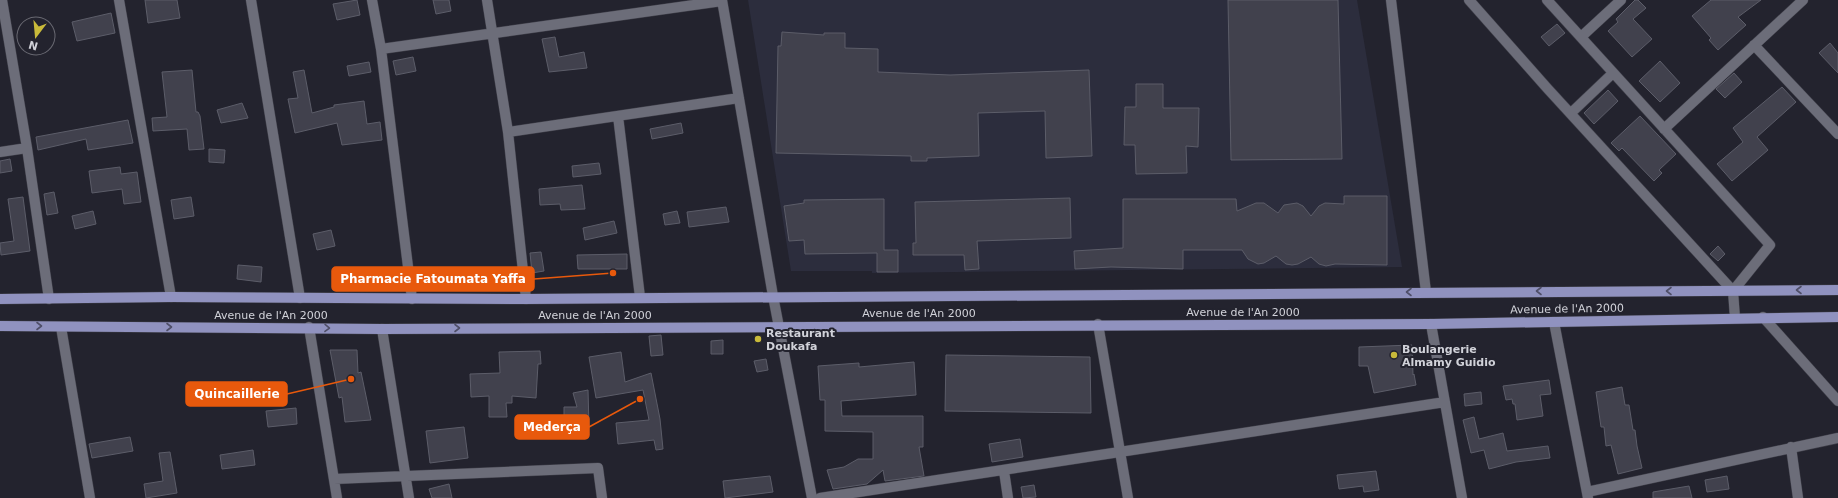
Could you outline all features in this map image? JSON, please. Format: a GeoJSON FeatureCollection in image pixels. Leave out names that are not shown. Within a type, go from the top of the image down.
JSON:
{"type":"FeatureCollection","features":[{"type":"Feature","properties":{"kind":"main road","name":"Avenue de l'An 2000"},"geometry":{"type":"LineString","coordinates":[[0,299],[171,297],[526,299],[773,296],[1838,290]]}},
{"type":"Feature","properties":{"kind":"main road","name":"Avenue de l'An 2000"},"geometry":{"type":"LineString","coordinates":[[0,326],[309,327],[382,329],[1098,324],[1431,324],[1763,317],[1837,319]]}},
{"type":"Feature","properties":{"kind":"street"},"geometry":{"type":"LineString","coordinates":[[2,0],[27,148],[49,299]]}},
{"type":"Feature","properties":{"kind":"street"},"geometry":{"type":"LineString","coordinates":[[119,0],[171,297]]}},
{"type":"Feature","properties":{"kind":"street"},"geometry":{"type":"LineString","coordinates":[[251,0],[300,298]]}},
{"type":"Feature","properties":{"kind":"street"},"geometry":{"type":"LineString","coordinates":[[372,0],[381,48],[412,299]]}},
{"type":"Feature","properties":{"kind":"street"},"geometry":{"type":"LineString","coordinates":[[487,0],[508,132],[526,299]]}},
{"type":"Feature","properties":{"kind":"street"},"geometry":{"type":"LineString","coordinates":[[1391,0],[1426,292]]}},
{"type":"Feature","properties":{"kind":"street"},"geometry":{"type":"LineString","coordinates":[[1469,0],[1733,291],[1735,318]]}},
{"type":"Feature","properties":{"kind":"street"},"geometry":{"type":"LineString","coordinates":[[1547,0],[1770,245],[1733,291]]}},
{"type":"Feature","properties":{"kind":"street"},"geometry":{"type":"LineString","coordinates":[[1581,37],[1622,0]]}},
{"type":"Feature","properties":{"kind":"street"},"geometry":{"type":"LineString","coordinates":[[1664,129],[1803,0]]}},
{"type":"Feature","properties":{"kind":"street"},"geometry":{"type":"LineString","coordinates":[[381,48],[722,1],[773,296],[812,498]]}},
{"type":"Feature","properties":{"kind":"street"},"geometry":{"type":"LineString","coordinates":[[1754,45],[1838,134]]}},
{"type":"Feature","properties":{"kind":"street"},"geometry":{"type":"LineString","coordinates":[[1570,113],[1613,72]]}},
{"type":"Feature","properties":{"kind":"street"},"geometry":{"type":"LineString","coordinates":[[508,132],[739,98]]}},
{"type":"Feature","properties":{"kind":"street"},"geometry":{"type":"LineString","coordinates":[[618,116],[640,297]]}},
{"type":"Feature","properties":{"kind":"street"},"geometry":{"type":"LineString","coordinates":[[0,152],[27,148]]}},
{"type":"Feature","properties":{"kind":"street"},"geometry":{"type":"LineString","coordinates":[[1763,317],[1838,401]]}},
{"type":"Feature","properties":{"kind":"street"},"geometry":{"type":"LineString","coordinates":[[1554,322],[1588,495],[1791,447],[1838,438]]}},
{"type":"Feature","properties":{"kind":"street"},"geometry":{"type":"LineString","coordinates":[[1098,324],[1128,498]]}},
{"type":"Feature","properties":{"kind":"street"},"geometry":{"type":"LineString","coordinates":[[1431,324],[1462,498]]}},
{"type":"Feature","properties":{"kind":"street"},"geometry":{"type":"LineString","coordinates":[[61,326],[90,498]]}},
{"type":"Feature","properties":{"kind":"street"},"geometry":{"type":"LineString","coordinates":[[309,327],[337,498]]}},
{"type":"Feature","properties":{"kind":"street"},"geometry":{"type":"LineString","coordinates":[[382,329],[409,498]]}},
{"type":"Feature","properties":{"kind":"street"},"geometry":{"type":"LineString","coordinates":[[820,498],[1004,471],[1445,402]]}},
{"type":"Feature","properties":{"kind":"street"},"geometry":{"type":"LineString","coordinates":[[1791,447],[1798,498]]}},
{"type":"Feature","properties":{"kind":"street"},"geometry":{"type":"LineString","coordinates":[[334,479],[598,468],[602,498]]}},
{"type":"Feature","properties":{"kind":"street"},"geometry":{"type":"LineString","coordinates":[[1004,471],[1008,498]]}},
{"type":"Feature","properties":{"kind":"shaded area"},"geometry":{"type":"Polygon","coordinates":[[[748,0],[1357,0],[1402,267],[872,273],[872,271],[791,271],[748,0]]]}},
{"type":"Feature","properties":{"kind":"building"},"geometry":{"type":"Polygon","coordinates":[[[145,0],[177,0],[180,18],[148,23],[145,0]]]}},
{"type":"Feature","properties":{"kind":"building"},"geometry":{"type":"Polygon","coordinates":[[[357,0],[360,15],[337,20],[333,4],[357,0]]]}},
{"type":"Feature","properties":{"kind":"building"},"geometry":{"type":"Polygon","coordinates":[[[433,0],[449,0],[451,11],[436,14],[433,0]]]}},
{"type":"Feature","properties":{"kind":"building"},"geometry":{"type":"Polygon","coordinates":[[[1228,0],[1338,0],[1342,159],[1231,160],[1228,0]]]}},
{"type":"Feature","properties":{"kind":"building"},"geometry":{"type":"Polygon","coordinates":[[[1635,0],[1638,0],[1646,8],[1633,19],[1652,39],[1632,57],[1608,31],[1618,22],[1616,19],[1635,0]]]}},
{"type":"Feature","properties":{"kind":"building"},"geometry":{"type":"Polygon","coordinates":[[[1711,0],[1761,0],[1738,17],[1746,25],[1718,50],[1709,40],[1711,38],[1692,16],[1711,0]]]}},
{"type":"Feature","properties":{"kind":"building"},"geometry":{"type":"Polygon","coordinates":[[[111,13],[115,33],[77,41],[72,22],[111,13]]]}},
{"type":"Feature","properties":{"kind":"building"},"geometry":{"type":"Polygon","coordinates":[[[1557,24],[1565,33],[1549,46],[1541,37],[1557,24]]]}},
{"type":"Feature","properties":{"kind":"building"},"geometry":{"type":"Polygon","coordinates":[[[782,32],[824,35],[824,33],[845,33],[845,48],[878,49],[878,72],[950,75],[1089,70],[1092,156],[1046,158],[1045,111],[978,113],[979,156],[927,158],[927,161],[911,161],[911,156],[776,153],[778,46],[781,46],[782,32]]]}},
{"type":"Feature","properties":{"kind":"building"},"geometry":{"type":"Polygon","coordinates":[[[555,37],[559,57],[584,52],[587,68],[549,72],[542,39],[555,37]]]}},
{"type":"Feature","properties":{"kind":"building"},"geometry":{"type":"Polygon","coordinates":[[[1830,43],[1838,53],[1838,73],[1819,53],[1830,43]]]}},
{"type":"Feature","properties":{"kind":"building"},"geometry":{"type":"Polygon","coordinates":[[[413,57],[416,71],[396,75],[393,61],[413,57]]]}},
{"type":"Feature","properties":{"kind":"building"},"geometry":{"type":"Polygon","coordinates":[[[1660,61],[1680,83],[1660,102],[1639,81],[1660,61]]]}},
{"type":"Feature","properties":{"kind":"building"},"geometry":{"type":"Polygon","coordinates":[[[369,62],[371,72],[349,76],[347,66],[369,62]]]}},
{"type":"Feature","properties":{"kind":"building"},"geometry":{"type":"Polygon","coordinates":[[[192,70],[196,112],[198,112],[200,116],[204,149],[189,150],[187,129],[153,131],[152,118],[167,117],[162,72],[192,70]]]}},
{"type":"Feature","properties":{"kind":"building"},"geometry":{"type":"Polygon","coordinates":[[[304,70],[312,113],[334,107],[334,105],[364,101],[367,124],[380,122],[382,140],[342,145],[337,123],[295,133],[288,99],[298,98],[293,72],[304,70]]]}},
{"type":"Feature","properties":{"kind":"building"},"geometry":{"type":"Polygon","coordinates":[[[1734,73],[1742,82],[1725,98],[1716,89],[1734,73]]]}},
{"type":"Feature","properties":{"kind":"building"},"geometry":{"type":"Polygon","coordinates":[[[1136,84],[1163,84],[1163,108],[1199,108],[1198,147],[1186,146],[1187,173],[1136,174],[1135,145],[1124,145],[1125,107],[1136,107],[1136,84]]]}},
{"type":"Feature","properties":{"kind":"building"},"geometry":{"type":"Polygon","coordinates":[[[1782,87],[1796,102],[1757,137],[1768,150],[1732,181],[1717,164],[1743,142],[1733,128],[1782,87]]]}},
{"type":"Feature","properties":{"kind":"building"},"geometry":{"type":"Polygon","coordinates":[[[1608,90],[1618,101],[1594,124],[1584,113],[1608,90]]]}},
{"type":"Feature","properties":{"kind":"building"},"geometry":{"type":"Polygon","coordinates":[[[242,103],[248,118],[221,123],[217,110],[242,103]]]}},
{"type":"Feature","properties":{"kind":"building"},"geometry":{"type":"Polygon","coordinates":[[[1640,116],[1676,154],[1659,170],[1662,173],[1654,181],[1622,148],[1619,151],[1611,143],[1640,116]]]}},
{"type":"Feature","properties":{"kind":"building"},"geometry":{"type":"Polygon","coordinates":[[[128,120],[133,143],[88,150],[86,139],[38,150],[36,137],[128,120]]]}},
{"type":"Feature","properties":{"kind":"building"},"geometry":{"type":"Polygon","coordinates":[[[681,123],[683,133],[652,139],[650,129],[681,123]]]}},
{"type":"Feature","properties":{"kind":"building"},"geometry":{"type":"Polygon","coordinates":[[[209,149],[225,150],[224,163],[209,162],[209,149]]]}},
{"type":"Feature","properties":{"kind":"building"},"geometry":{"type":"Polygon","coordinates":[[[10,159],[12,171],[0,173],[0,161],[10,159]]]}},
{"type":"Feature","properties":{"kind":"building"},"geometry":{"type":"Polygon","coordinates":[[[599,163],[601,174],[573,177],[572,166],[599,163]]]}},
{"type":"Feature","properties":{"kind":"building"},"geometry":{"type":"Polygon","coordinates":[[[120,167],[121,174],[137,172],[141,202],[124,204],[122,189],[92,193],[89,171],[120,167]]]}},
{"type":"Feature","properties":{"kind":"building"},"geometry":{"type":"Polygon","coordinates":[[[582,185],[585,209],[561,210],[560,204],[540,205],[539,189],[582,185]]]}},
{"type":"Feature","properties":{"kind":"building"},"geometry":{"type":"Polygon","coordinates":[[[54,192],[58,213],[47,215],[44,194],[54,192]]]}},
{"type":"Feature","properties":{"kind":"building"},"geometry":{"type":"Polygon","coordinates":[[[1344,196],[1387,196],[1387,265],[1335,264],[1326,266],[1319,264],[1311,257],[1298,264],[1292,265],[1286,264],[1276,256],[1264,263],[1258,264],[1248,259],[1242,250],[1183,250],[1183,269],[1111,267],[1075,269],[1074,251],[1123,248],[1123,199],[1236,199],[1237,211],[1256,203],[1264,203],[1278,213],[1284,205],[1297,203],[1303,206],[1311,216],[1319,206],[1325,203],[1344,204],[1344,196]]]}},
{"type":"Feature","properties":{"kind":"building"},"geometry":{"type":"Polygon","coordinates":[[[23,197],[30,251],[1,255],[0,243],[14,241],[8,199],[23,197]]]}},
{"type":"Feature","properties":{"kind":"building"},"geometry":{"type":"Polygon","coordinates":[[[191,197],[194,216],[174,219],[171,200],[191,197]]]}},
{"type":"Feature","properties":{"kind":"building"},"geometry":{"type":"Polygon","coordinates":[[[1070,198],[1071,238],[977,241],[979,269],[965,270],[964,255],[913,255],[913,243],[916,243],[915,202],[1070,198]]]}},
{"type":"Feature","properties":{"kind":"building"},"geometry":{"type":"Polygon","coordinates":[[[884,199],[884,250],[898,250],[898,272],[877,272],[877,253],[805,254],[804,240],[789,241],[784,206],[804,203],[804,200],[884,199]]]}},
{"type":"Feature","properties":{"kind":"building"},"geometry":{"type":"Polygon","coordinates":[[[726,207],[729,222],[689,227],[687,212],[726,207]]]}},
{"type":"Feature","properties":{"kind":"building"},"geometry":{"type":"Polygon","coordinates":[[[93,211],[96,224],[75,229],[72,216],[93,211]]]}},
{"type":"Feature","properties":{"kind":"building"},"geometry":{"type":"Polygon","coordinates":[[[677,211],[680,223],[665,225],[663,214],[677,211]]]}},
{"type":"Feature","properties":{"kind":"building"},"geometry":{"type":"Polygon","coordinates":[[[614,221],[617,233],[585,240],[583,228],[614,221]]]}},
{"type":"Feature","properties":{"kind":"building"},"geometry":{"type":"Polygon","coordinates":[[[331,230],[335,246],[317,250],[313,234],[331,230]]]}},
{"type":"Feature","properties":{"kind":"building"},"geometry":{"type":"Polygon","coordinates":[[[1718,246],[1725,254],[1718,261],[1710,254],[1718,246]]]}},
{"type":"Feature","properties":{"kind":"building"},"geometry":{"type":"Polygon","coordinates":[[[541,252],[544,271],[532,273],[530,253],[541,252]]]}},
{"type":"Feature","properties":{"kind":"building"},"geometry":{"type":"Polygon","coordinates":[[[627,254],[627,269],[578,269],[577,255],[627,254]]]}},
{"type":"Feature","properties":{"kind":"building"},"geometry":{"type":"Polygon","coordinates":[[[238,265],[262,267],[261,282],[237,279],[238,265]]]}},
{"type":"Feature","properties":{"kind":"building"},"geometry":{"type":"Polygon","coordinates":[[[661,335],[663,355],[651,356],[649,336],[661,335]]]}},
{"type":"Feature","properties":{"kind":"building"},"geometry":{"type":"Polygon","coordinates":[[[723,340],[723,354],[711,354],[711,341],[723,340]]]}},
{"type":"Feature","properties":{"kind":"building"},"geometry":{"type":"Polygon","coordinates":[[[1412,345],[1413,375],[1414,374],[1416,385],[1374,393],[1368,366],[1359,366],[1359,347],[1412,345]]]}},
{"type":"Feature","properties":{"kind":"building"},"geometry":{"type":"Polygon","coordinates":[[[330,350],[357,350],[358,373],[361,372],[371,420],[345,422],[342,397],[339,398],[330,350]]]}},
{"type":"Feature","properties":{"kind":"building"},"geometry":{"type":"Polygon","coordinates":[[[540,351],[541,364],[538,364],[536,398],[512,396],[512,403],[506,403],[507,417],[489,417],[489,396],[471,397],[470,374],[500,373],[499,352],[540,351]]]}},
{"type":"Feature","properties":{"kind":"building"},"geometry":{"type":"Polygon","coordinates":[[[621,352],[625,382],[651,373],[660,419],[663,449],[656,450],[654,440],[618,444],[616,423],[649,420],[643,390],[596,398],[589,357],[621,352]]]}},
{"type":"Feature","properties":{"kind":"building"},"geometry":{"type":"Polygon","coordinates":[[[946,355],[1090,357],[1091,413],[945,411],[946,355]]]}},
{"type":"Feature","properties":{"kind":"building"},"geometry":{"type":"Polygon","coordinates":[[[766,359],[768,370],[757,372],[754,361],[766,359]]]}},
{"type":"Feature","properties":{"kind":"building"},"geometry":{"type":"Polygon","coordinates":[[[914,362],[916,395],[841,401],[842,416],[923,416],[923,447],[919,447],[924,476],[885,481],[883,470],[867,484],[833,489],[827,470],[844,467],[858,459],[873,459],[873,432],[825,431],[825,400],[820,400],[818,366],[859,363],[859,367],[914,362]]]}},
{"type":"Feature","properties":{"kind":"building"},"geometry":{"type":"Polygon","coordinates":[[[1549,380],[1551,394],[1540,395],[1543,416],[1517,420],[1515,404],[1513,404],[1512,399],[1506,400],[1503,386],[1549,380]]]}},
{"type":"Feature","properties":{"kind":"building"},"geometry":{"type":"Polygon","coordinates":[[[1622,387],[1625,405],[1629,405],[1642,468],[1618,474],[1611,445],[1606,446],[1604,427],[1601,427],[1596,392],[1622,387]]]}},
{"type":"Feature","properties":{"kind":"building"},"geometry":{"type":"Polygon","coordinates":[[[588,390],[589,426],[564,426],[564,407],[577,407],[573,393],[588,390]]]}},
{"type":"Feature","properties":{"kind":"building"},"geometry":{"type":"Polygon","coordinates":[[[1481,392],[1482,404],[1465,406],[1464,394],[1481,392]]]}},
{"type":"Feature","properties":{"kind":"building"},"geometry":{"type":"Polygon","coordinates":[[[296,408],[297,424],[268,427],[266,411],[296,408]]]}},
{"type":"Feature","properties":{"kind":"building"},"geometry":{"type":"Polygon","coordinates":[[[1474,417],[1479,439],[1503,433],[1507,451],[1548,446],[1550,458],[1516,462],[1489,469],[1484,450],[1471,453],[1463,420],[1474,417]]]}},
{"type":"Feature","properties":{"kind":"building"},"geometry":{"type":"Polygon","coordinates":[[[464,427],[468,458],[430,463],[426,431],[464,427]]]}},
{"type":"Feature","properties":{"kind":"building"},"geometry":{"type":"Polygon","coordinates":[[[130,437],[133,451],[92,458],[89,444],[130,437]]]}},
{"type":"Feature","properties":{"kind":"building"},"geometry":{"type":"Polygon","coordinates":[[[1020,439],[1023,457],[992,462],[989,444],[1020,439]]]}},
{"type":"Feature","properties":{"kind":"building"},"geometry":{"type":"Polygon","coordinates":[[[253,450],[255,465],[222,469],[220,455],[253,450]]]}},
{"type":"Feature","properties":{"kind":"building"},"geometry":{"type":"Polygon","coordinates":[[[170,452],[177,493],[146,498],[144,484],[163,481],[159,453],[170,452]]]}},
{"type":"Feature","properties":{"kind":"building"},"geometry":{"type":"Polygon","coordinates":[[[1376,471],[1379,490],[1364,492],[1363,486],[1339,489],[1337,475],[1376,471]]]}},
{"type":"Feature","properties":{"kind":"building"},"geometry":{"type":"Polygon","coordinates":[[[770,476],[773,492],[725,498],[723,481],[770,476]]]}},
{"type":"Feature","properties":{"kind":"building"},"geometry":{"type":"Polygon","coordinates":[[[1727,476],[1729,489],[1707,492],[1705,480],[1727,476]]]}},
{"type":"Feature","properties":{"kind":"building"},"geometry":{"type":"Polygon","coordinates":[[[449,484],[452,498],[432,498],[429,489],[449,484]]]}},
{"type":"Feature","properties":{"kind":"building"},"geometry":{"type":"Polygon","coordinates":[[[1034,485],[1036,497],[1023,498],[1021,487],[1034,485]]]}},
{"type":"Feature","properties":{"kind":"building"},"geometry":{"type":"Polygon","coordinates":[[[1689,486],[1692,498],[1653,498],[1653,492],[1689,486]]]}},
{"type":"Feature","properties":{"kind":"place","name":"Pharmacie Fatoumata Yaffa"},"geometry":{"type":"Point","coordinates":[613,273]}},
{"type":"Feature","properties":{"kind":"place","name":"Restaurant Doukafa"},"geometry":{"type":"Point","coordinates":[758,339]}},
{"type":"Feature","properties":{"kind":"place","name":"Boulangerie Almamy Guidio"},"geometry":{"type":"Point","coordinates":[1394,355]}},
{"type":"Feature","properties":{"kind":"place","name":"Quincaillerie"},"geometry":{"type":"Point","coordinates":[351,379]}},
{"type":"Feature","properties":{"kind":"place","name":"Mederça"},"geometry":{"type":"Point","coordinates":[640,399]}}]}
